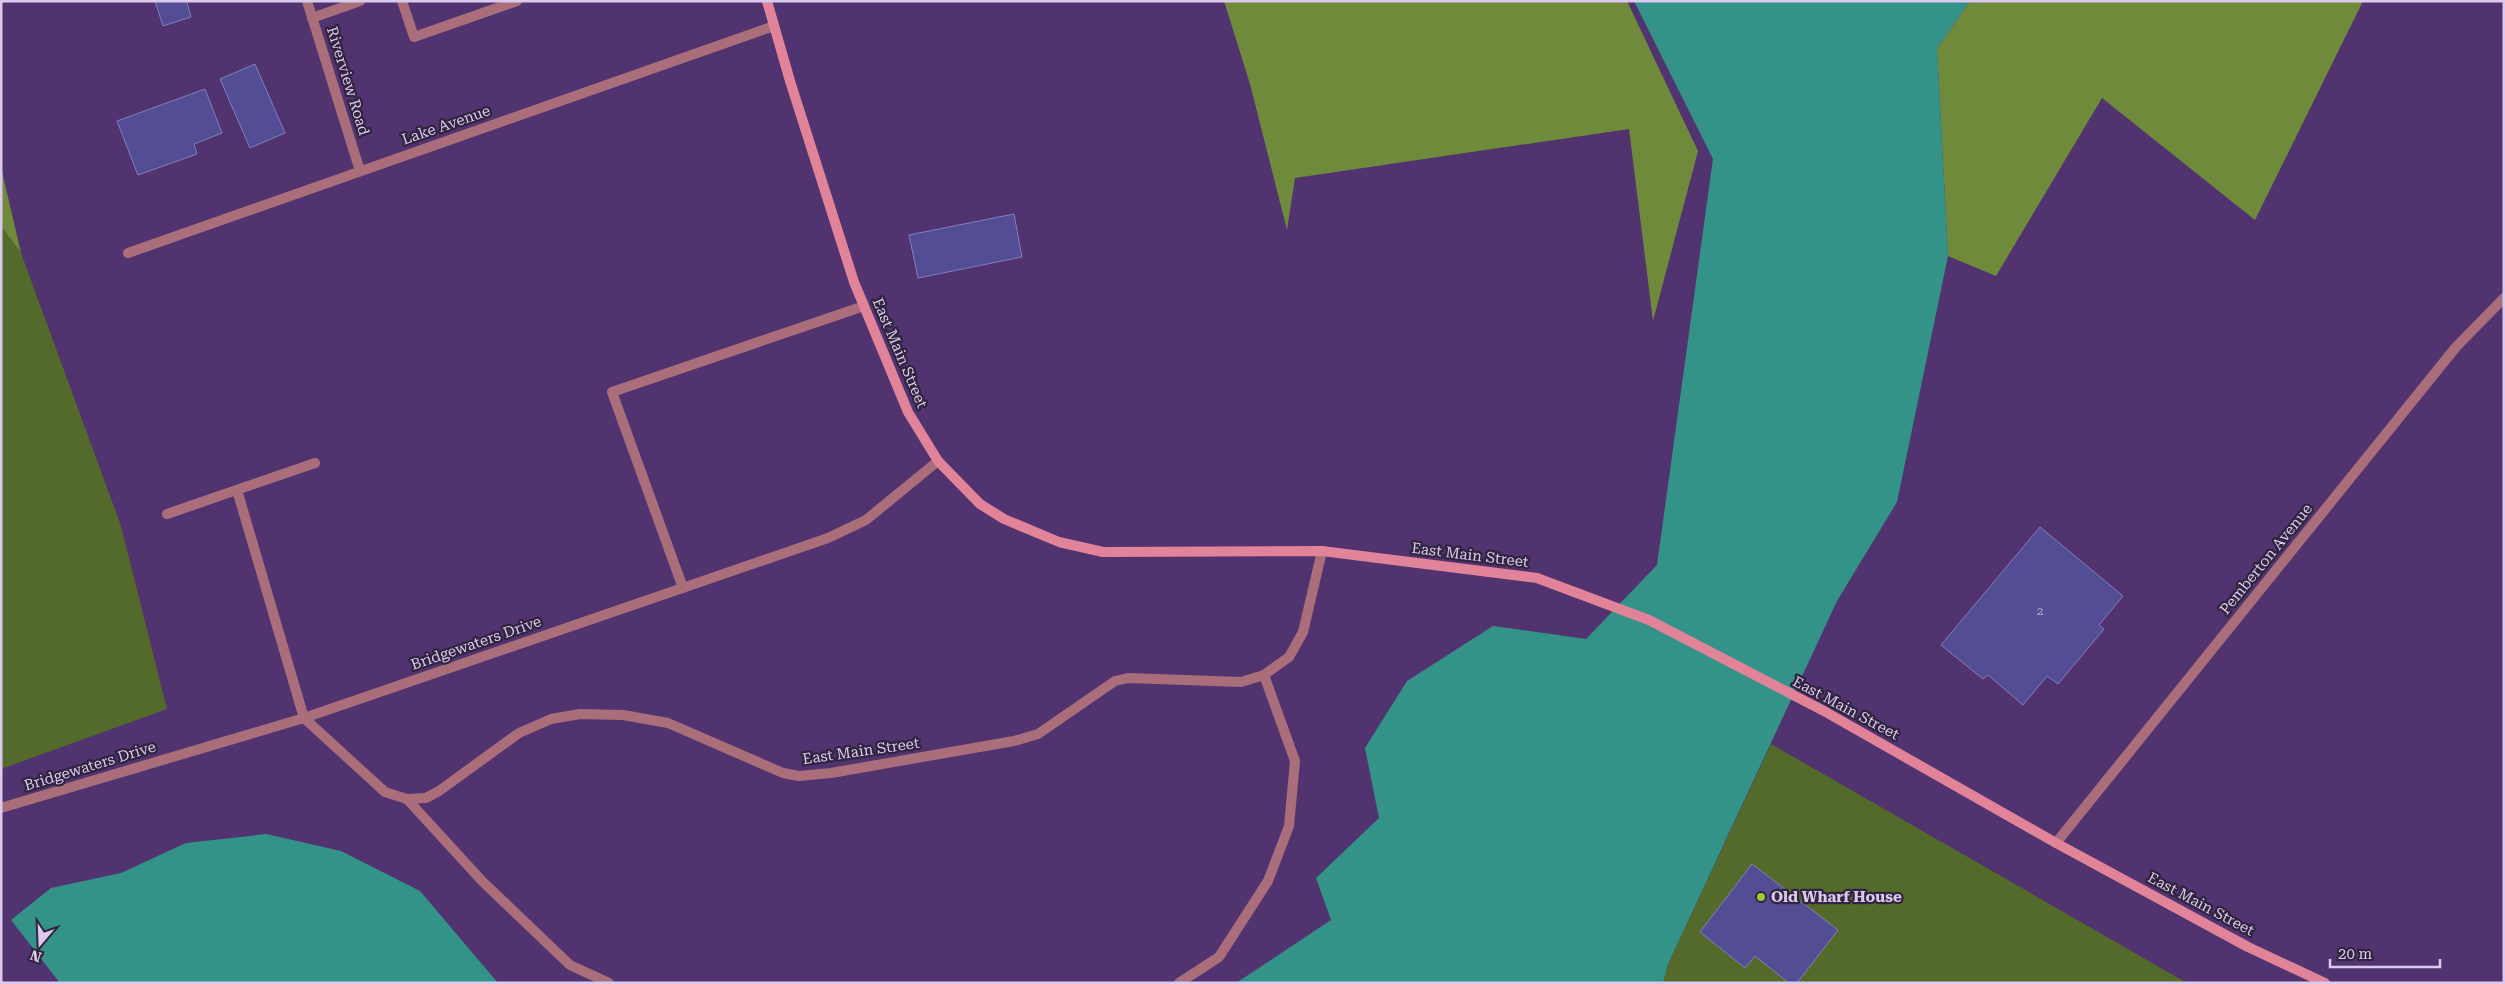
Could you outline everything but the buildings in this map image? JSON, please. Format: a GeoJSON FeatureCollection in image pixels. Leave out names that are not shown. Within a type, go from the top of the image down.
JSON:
{"type":"FeatureCollection","features":[{"type":"Feature","properties":{"kind":"main road","name":"East Main Street"},"geometry":{"type":"LineString","coordinates":[[767,1],[851,273],[908,412],[938,461],[980,504],[1030,532],[1059,542],[1103,552],[1322,551],[1537,578],[1650,620],[1824,711],[2056,843],[2248,947],[2325,983]]}},
{"type":"Feature","properties":{"kind":"street","name":"Riverview Road"},"geometry":{"type":"LineString","coordinates":[[307,1],[360,171]]}},
{"type":"Feature","properties":{"kind":"street"},"geometry":{"type":"LineString","coordinates":[[312,18],[360,1]]}},
{"type":"Feature","properties":{"kind":"street"},"geometry":{"type":"LineString","coordinates":[[402,1],[414,37],[517,1]]}},
{"type":"Feature","properties":{"kind":"street","name":"Lake Avenue"},"geometry":{"type":"LineString","coordinates":[[128,253],[774,26]]}},
{"type":"Feature","properties":{"kind":"street","name":"Pemberton Avenue"},"geometry":{"type":"LineString","coordinates":[[2056,843],[2456,347],[2504,298]]}},
{"type":"Feature","properties":{"kind":"street"},"geometry":{"type":"LineString","coordinates":[[683,588],[612,392],[864,306]]}},
{"type":"Feature","properties":{"kind":"street","name":"Bridgewaters Drive"},"geometry":{"type":"LineString","coordinates":[[1,808],[304,718],[828,538],[866,520],[938,461]]}},
{"type":"Feature","properties":{"kind":"street"},"geometry":{"type":"LineString","coordinates":[[167,514],[315,464]]}},
{"type":"Feature","properties":{"kind":"street"},"geometry":{"type":"LineString","coordinates":[[237,490],[304,718]]}},
{"type":"Feature","properties":{"kind":"street","name":"East Main Street"},"geometry":{"type":"LineString","coordinates":[[304,718],[385,792],[407,799],[426,798],[439,791],[519,733],[551,719],[580,714],[624,715],[668,723],[783,773],[798,776],[831,773],[1014,741],[1038,734],[1115,681],[1128,678],[1241,682],[1264,675],[1289,657],[1303,632],[1322,551]]}},
{"type":"Feature","properties":{"kind":"street"},"geometry":{"type":"LineString","coordinates":[[1179,983],[1219,956],[1268,881],[1289,826],[1295,762],[1264,675]]}},
{"type":"Feature","properties":{"kind":"street"},"geometry":{"type":"LineString","coordinates":[[407,799],[482,882],[570,966],[609,983]]}},
{"type":"Feature","properties":{"kind":"shaded area"},"geometry":{"type":"Polygon","coordinates":[[[1224,1],[1627,1],[1698,151],[1653,321],[1629,129],[1295,178],[1287,230],[1250,84],[1224,1]]]}},
{"type":"Feature","properties":{"kind":"shaded area"},"geometry":{"type":"Polygon","coordinates":[[[1634,1],[1970,1],[1937,48],[1948,256],[1897,502],[1837,601],[1668,964],[1663,983],[1236,983],[1331,920],[1316,878],[1379,818],[1365,748],[1407,681],[1493,626],[1586,639],[1657,565],[1713,159],[1634,1]]]}},
{"type":"Feature","properties":{"kind":"shaded area"},"geometry":{"type":"Polygon","coordinates":[[[1970,1],[2363,1],[2255,220],[2102,98],[1996,276],[1948,256],[1937,48],[1970,1]]]}},
{"type":"Feature","properties":{"kind":"shaded area"},"geometry":{"type":"Polygon","coordinates":[[[1,167],[21,253],[1,226],[1,167]]]}},
{"type":"Feature","properties":{"kind":"shaded area"},"geometry":{"type":"Polygon","coordinates":[[[1,226],[21,253],[121,526],[167,709],[1,769],[1,226]]]}},
{"type":"Feature","properties":{"kind":"shaded area"},"geometry":{"type":"Polygon","coordinates":[[[1771,744],[2187,983],[1663,983],[1668,964],[1771,744]]]}},
{"type":"Feature","properties":{"kind":"shaded area"},"geometry":{"type":"Polygon","coordinates":[[[266,834],[341,851],[420,891],[498,983],[60,983],[11,920],[51,888],[121,873],[186,843],[266,834]]]}},
{"type":"Feature","properties":{"kind":"place","name":"Old Wharf House"},"geometry":{"type":"Point","coordinates":[1761,897]}}]}
